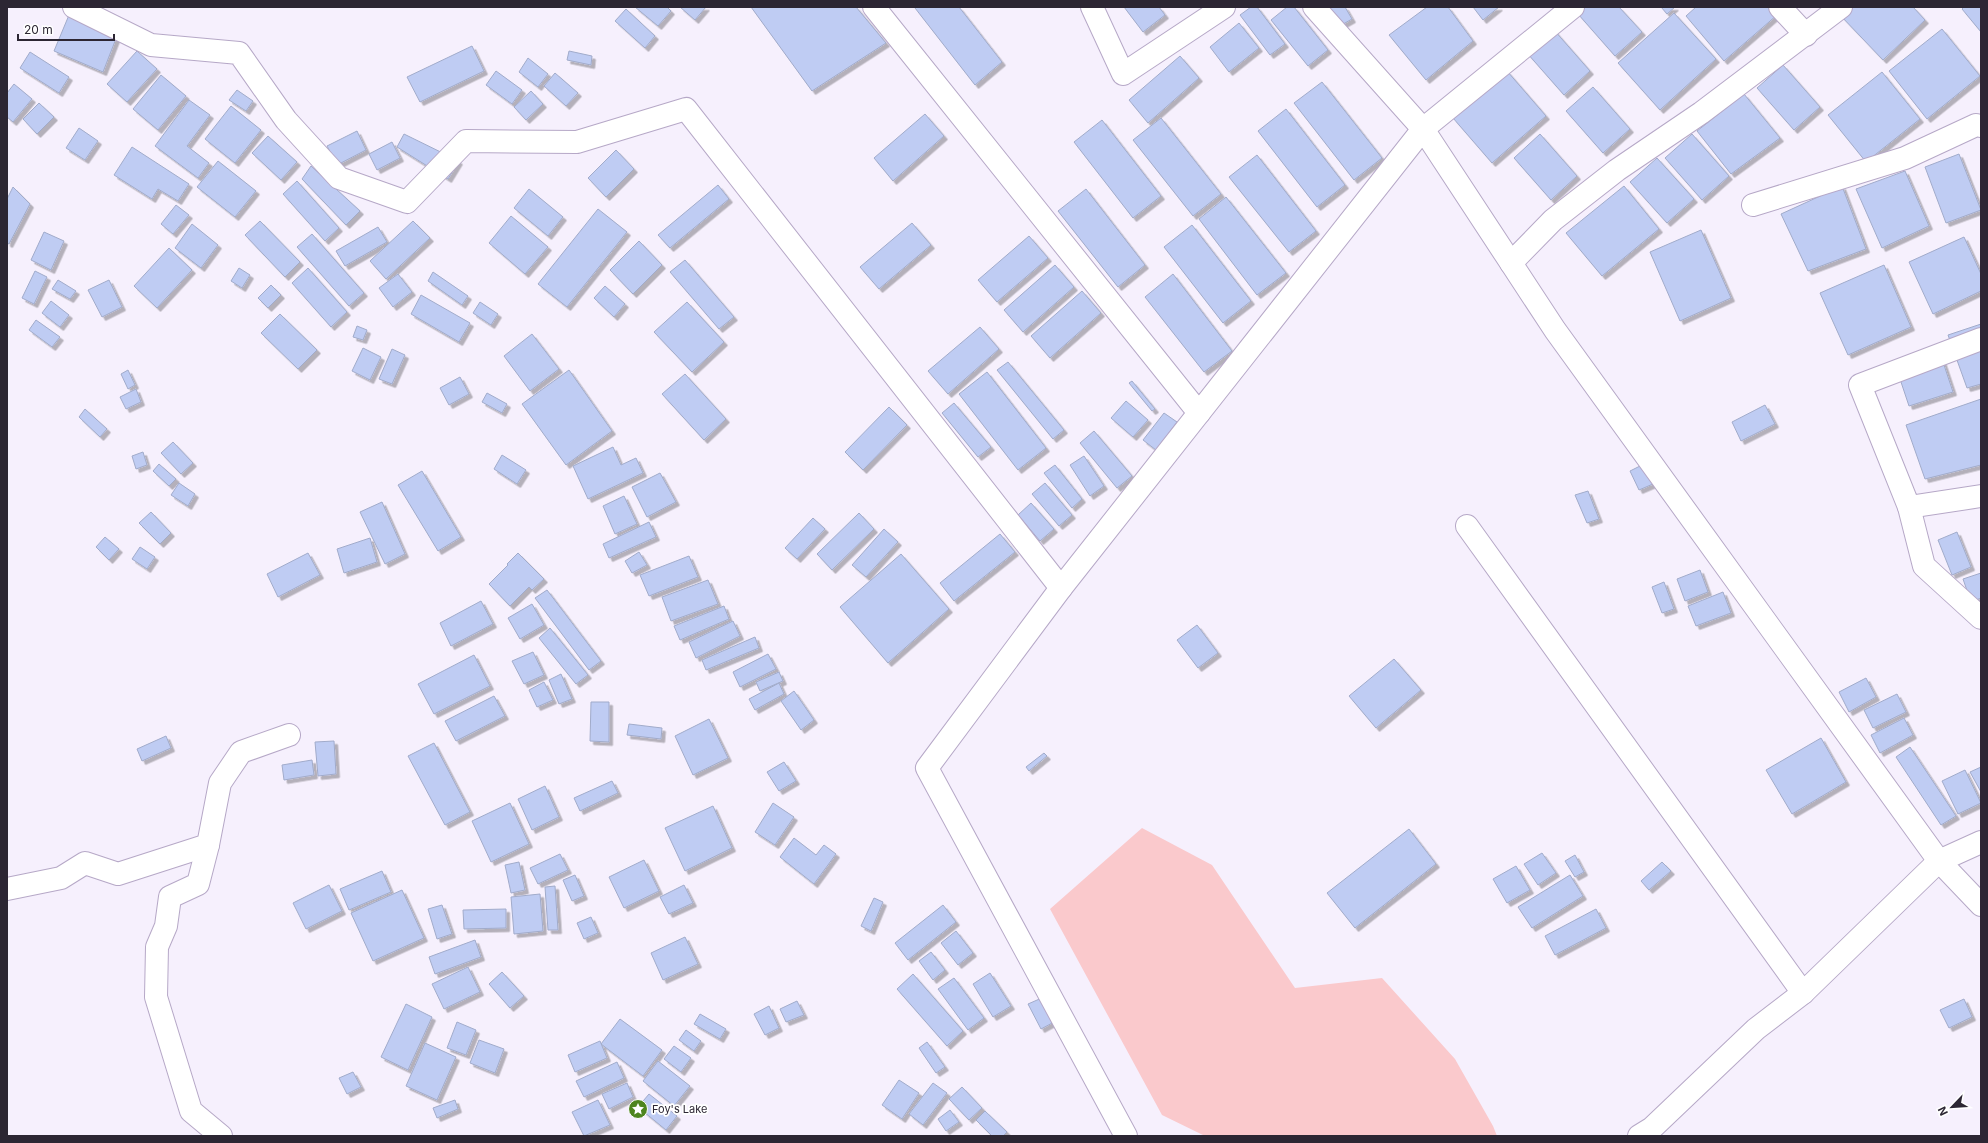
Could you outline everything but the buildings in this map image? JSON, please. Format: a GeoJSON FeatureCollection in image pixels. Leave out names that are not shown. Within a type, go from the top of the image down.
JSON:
{"type":"FeatureCollection","features":[{"type":"Feature","properties":{"kind":"street"},"geometry":{"type":"LineString","coordinates":[[74,7],[151,45],[239,53],[286,120],[339,178],[407,202],[466,141],[577,142],[686,109],[1061,588]]}},
{"type":"Feature","properties":{"kind":"street"},"geometry":{"type":"LineString","coordinates":[[874,7],[1199,413]]}},
{"type":"Feature","properties":{"kind":"street"},"geometry":{"type":"LineString","coordinates":[[1092,7],[1123,74],[1224,7]]}},
{"type":"Feature","properties":{"kind":"street"},"geometry":{"type":"LineString","coordinates":[[1314,7],[1423,129],[1555,330],[1939,861],[1981,905]]}},
{"type":"Feature","properties":{"kind":"street"},"geometry":{"type":"LineString","coordinates":[[1126,1136],[927,768],[1061,588],[1423,129],[1573,7]]}},
{"type":"Feature","properties":{"kind":"street"},"geometry":{"type":"LineString","coordinates":[[1780,7],[1806,35]]}},
{"type":"Feature","properties":{"kind":"street"},"geometry":{"type":"LineString","coordinates":[[1511,263],[1554,220],[1617,170],[1701,113],[1841,7]]}},
{"type":"Feature","properties":{"kind":"street"},"geometry":{"type":"LineString","coordinates":[[1752,205],[1905,158],[1980,120]]}},
{"type":"Feature","properties":{"kind":"street"},"geometry":{"type":"LineString","coordinates":[[1981,339],[1860,385],[1909,507],[1924,566],[1981,618]]}},
{"type":"Feature","properties":{"kind":"street"},"geometry":{"type":"LineString","coordinates":[[1909,507],[1981,496]]}},
{"type":"Feature","properties":{"kind":"street"},"geometry":{"type":"LineString","coordinates":[[1467,526],[1803,993]]}},
{"type":"Feature","properties":{"kind":"street"},"geometry":{"type":"LineString","coordinates":[[221,1136],[192,1111],[156,997],[157,947],[166,926],[170,897],[198,884],[208,845],[220,782],[241,752],[289,735]]}},
{"type":"Feature","properties":{"kind":"street"},"geometry":{"type":"LineString","coordinates":[[1639,1136],[1652,1128],[1756,1029],[1803,993],[1939,861],[1981,842]]}},
{"type":"Feature","properties":{"kind":"street"},"geometry":{"type":"LineString","coordinates":[[7,889],[61,878],[85,863],[118,874],[208,845]]}},
{"type":"Feature","properties":{"kind":"shaded area"},"geometry":{"type":"Polygon","coordinates":[[[1142,828],[1212,865],[1295,988],[1382,978],[1455,1059],[1493,1126],[1497,1136],[1205,1136],[1162,1115],[1050,909],[1142,828]]]}},
{"type":"Feature","properties":{"kind":"place","name":"Foy's Lake"},"geometry":{"type":"Point","coordinates":[638,1109]}}]}
